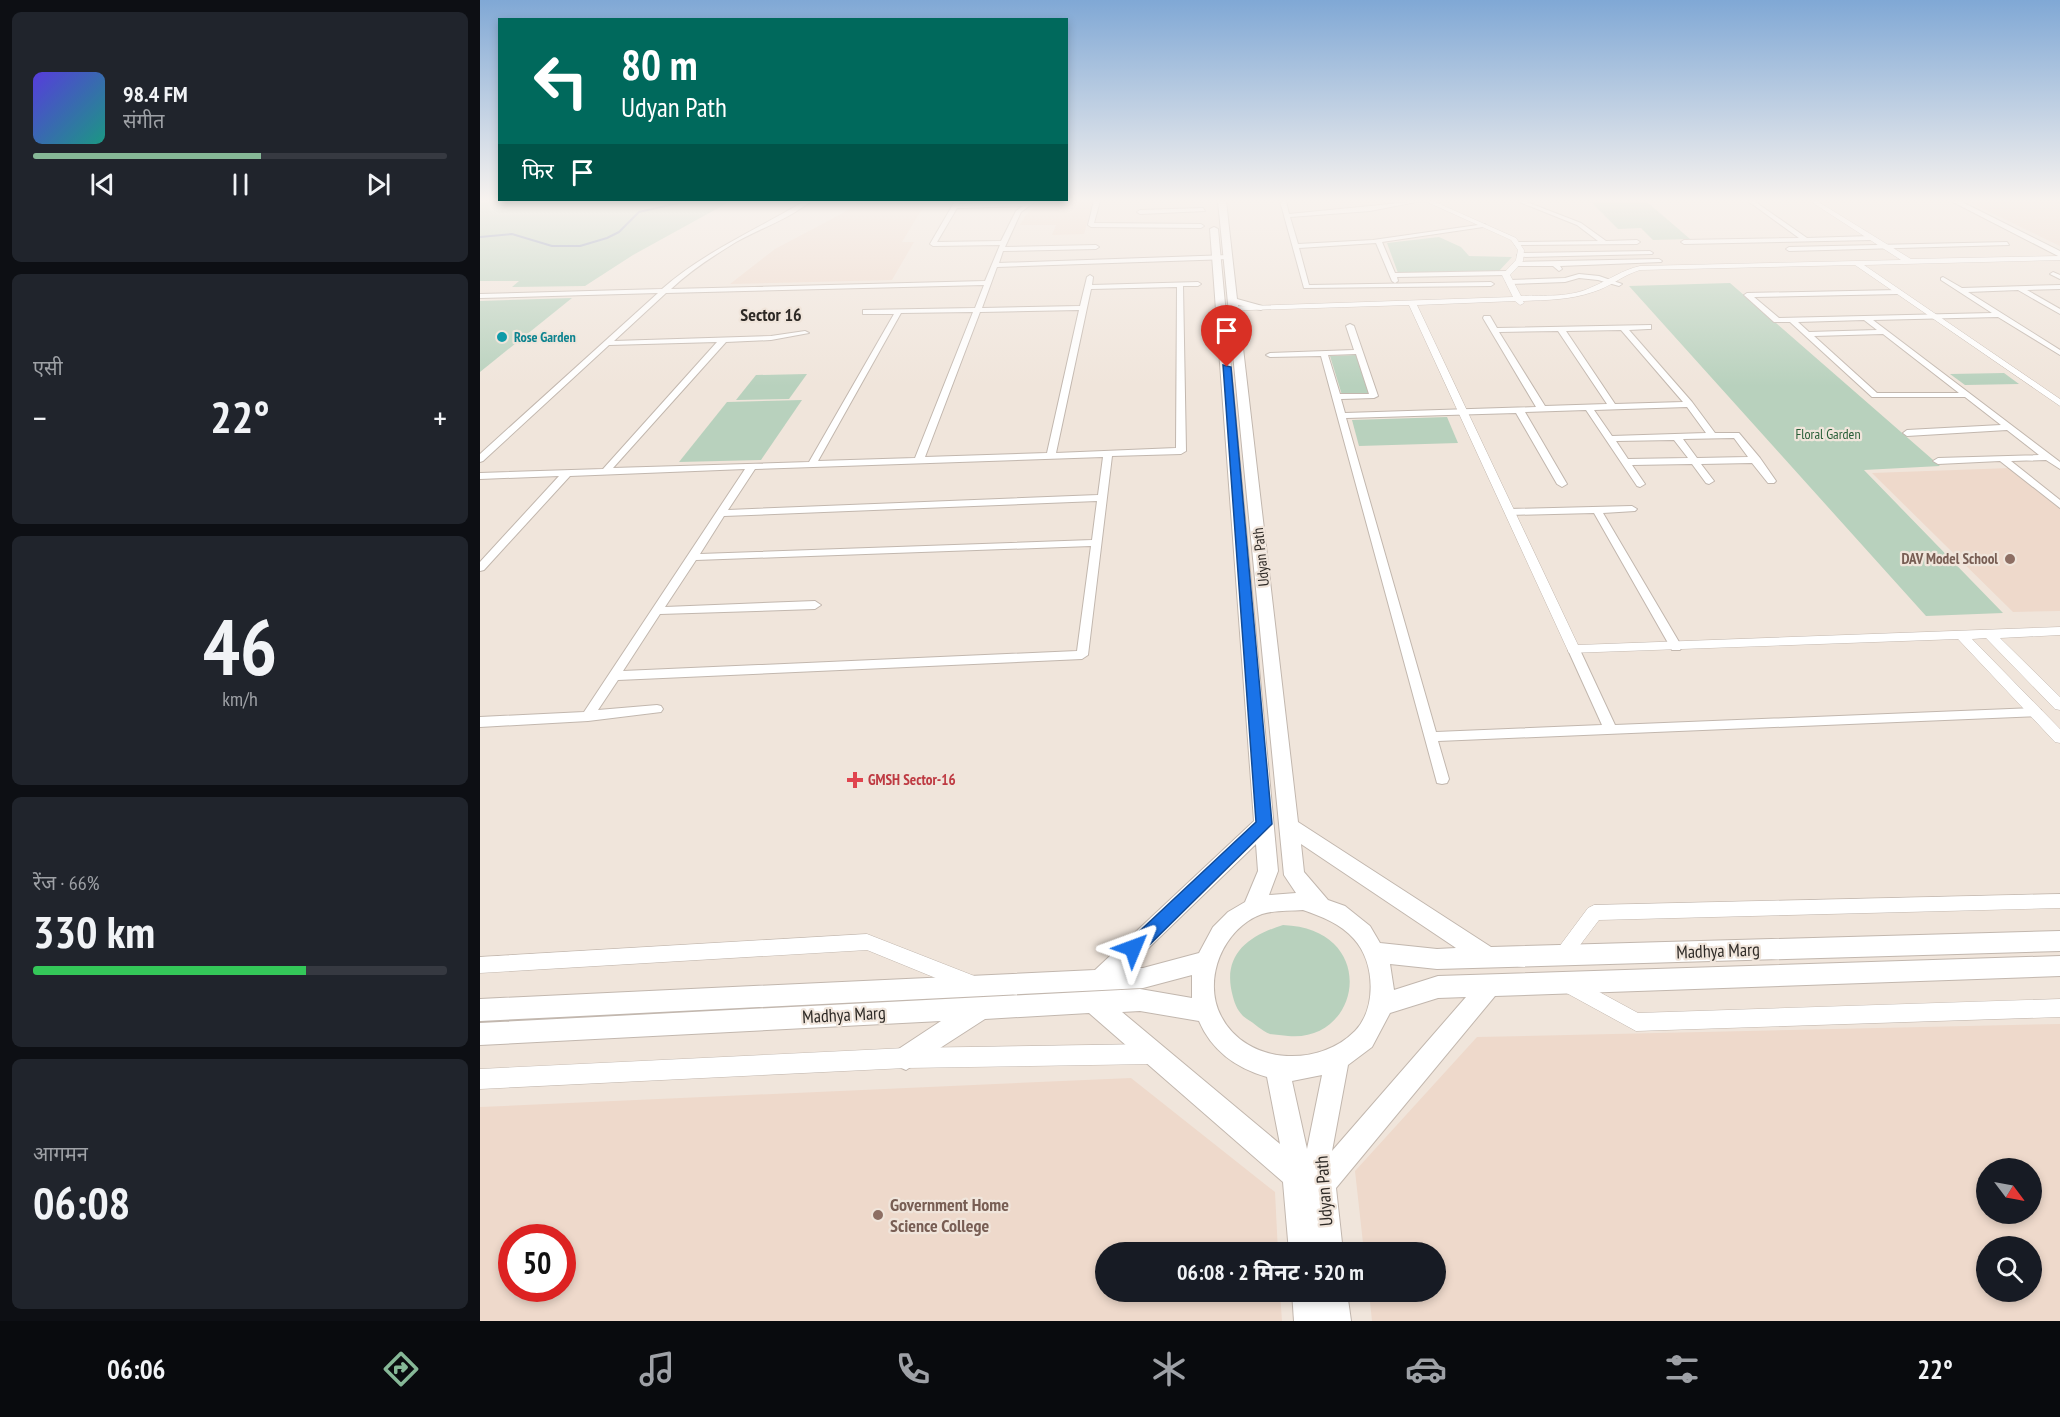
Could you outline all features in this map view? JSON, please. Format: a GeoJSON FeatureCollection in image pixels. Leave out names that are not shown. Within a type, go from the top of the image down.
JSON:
{"type":"FeatureCollection","features":[{"type":"Feature","properties":{"kind":"main road","name":"Udyan Path"},"geometry":{"type":"LineString","coordinates":[[1224,263],[1294,875],[1320,905]]}},
{"type":"Feature","properties":{"kind":"main road","name":"Udyan Path"},"geometry":{"type":"LineString","coordinates":[[1230,310],[1225,344],[1268,871],[1252,909]]}},
{"type":"Feature","properties":{"kind":"main road"},"geometry":{"type":"LineString","coordinates":[[1230,310],[1260,310]]}},
{"type":"Feature","properties":{"kind":"main road"},"geometry":{"type":"LineString","coordinates":[[1230,310],[1260,310]]}},
{"type":"Feature","properties":{"kind":"main road"},"geometry":{"type":"LineString","coordinates":[[1264,824],[1096,991],[1154,1054],[1296,1175]]}},
{"type":"Feature","properties":{"kind":"main road"},"geometry":{"type":"LineString","coordinates":[[1289,826],[1489,958]]}},
{"type":"Feature","properties":{"kind":"main road"},"geometry":{"type":"LineString","coordinates":[[1303,901],[1320,905],[1331,909],[1362,931],[1376,952],[1384,983],[1382,1005],[1369,1033],[1358,1045],[1337,1060],[1322,1066],[1288,1070],[1277,1068],[1250,1059],[1227,1043],[1215,1028],[1203,1000],[1202,975],[1205,961],[1221,932],[1238,917],[1252,909],[1264,905],[1303,901]]}},
{"type":"Feature","properties":{"kind":"main road","name":"Madhya Marg"},"geometry":{"type":"LineString","coordinates":[[1376,952],[1437,959],[2060,941]]}},
{"type":"Feature","properties":{"kind":"main road","name":"Madhya Marg"},"geometry":{"type":"LineString","coordinates":[[480,1034],[980,997],[1096,991],[1205,961]]}},
{"type":"Feature","properties":{"kind":"main road","name":"Madhya Marg"},"geometry":{"type":"LineString","coordinates":[[1382,1005],[1438,987],[2060,966]]}},
{"type":"Feature","properties":{"kind":"main road"},"geometry":{"type":"LineString","coordinates":[[1322,1184],[1490,986]]}},
{"type":"Feature","properties":{"kind":"main road","name":"Madhya Marg"},"geometry":{"type":"LineString","coordinates":[[1096,991],[1206,1011]]}},
{"type":"Feature","properties":{"kind":"main road"},"geometry":{"type":"LineString","coordinates":[[906,1058],[980,997]]}},
{"type":"Feature","properties":{"kind":"main road","name":"Madhya Marg"},"geometry":{"type":"LineString","coordinates":[[480,1010],[980,997]]}},
{"type":"Feature","properties":{"kind":"main road","name":"Udyan Path"},"geometry":{"type":"LineString","coordinates":[[1328,1242],[1319,1154],[1337,1060]]}},
{"type":"Feature","properties":{"kind":"main road","name":"Udyan Path"},"geometry":{"type":"LineString","coordinates":[[1277,1068],[1294,1150],[1302,1242]]}},
{"type":"Feature","properties":{"kind":"main road"},"geometry":{"type":"LineString","coordinates":[[1307,1302],[1309,1321]]}},
{"type":"Feature","properties":{"kind":"main road"},"geometry":{"type":"LineString","coordinates":[[1334,1302],[1336,1321]]}},
{"type":"Feature","properties":{"kind":"street"},"geometry":{"type":"LineString","coordinates":[[480,459],[681,276],[701,263]]}},
{"type":"Feature","properties":{"kind":"street"},"geometry":{"type":"LineString","coordinates":[[919,460],[994,265],[1103,263]]}},
{"type":"Feature","properties":{"kind":"street"},"geometry":{"type":"LineString","coordinates":[[1299,263],[1306,287],[1491,284]]}},
{"type":"Feature","properties":{"kind":"street"},"geometry":{"type":"LineString","coordinates":[[1388,263],[1397,285]]}},
{"type":"Feature","properties":{"kind":"street"},"geometry":{"type":"LineString","coordinates":[[1519,301],[1506,275],[1516,264],[1601,263]]}},
{"type":"Feature","properties":{"kind":"street"},"geometry":{"type":"LineString","coordinates":[[1519,301],[1568,297],[1593,290],[1625,272],[1640,268],[1922,263]]}},
{"type":"Feature","properties":{"kind":"street"},"geometry":{"type":"LineString","coordinates":[[1554,264],[1567,280]]}},
{"type":"Feature","properties":{"kind":"street"},"geometry":{"type":"LineString","coordinates":[[1260,310],[1575,301],[1603,293],[1646,271],[1859,264],[2060,403]]}},
{"type":"Feature","properties":{"kind":"street"},"geometry":{"type":"LineString","coordinates":[[1393,276],[1508,273]]}},
{"type":"Feature","properties":{"kind":"street"},"geometry":{"type":"LineString","coordinates":[[1509,282],[1567,280],[1579,276],[1619,284]]}},
{"type":"Feature","properties":{"kind":"street"},"geometry":{"type":"LineString","coordinates":[[1051,455],[1090,277]]}},
{"type":"Feature","properties":{"kind":"street"},"geometry":{"type":"LineString","coordinates":[[1943,279],[2060,353]]}},
{"type":"Feature","properties":{"kind":"street"},"geometry":{"type":"LineString","coordinates":[[480,296],[987,283]]}},
{"type":"Feature","properties":{"kind":"street"},"geometry":{"type":"LineString","coordinates":[[1088,287],[1198,284]]}},
{"type":"Feature","properties":{"kind":"street"},"geometry":{"type":"LineString","coordinates":[[480,476],[1181,451],[1180,285]]}},
{"type":"Feature","properties":{"kind":"street"},"geometry":{"type":"LineString","coordinates":[[1960,290],[2060,287]]}},
{"type":"Feature","properties":{"kind":"street"},"geometry":{"type":"LineString","coordinates":[[2019,288],[2060,312]]}},
{"type":"Feature","properties":{"kind":"street"},"geometry":{"type":"LineString","coordinates":[[1899,292],[1748,295],[1777,320],[2000,315]]}},
{"type":"Feature","properties":{"kind":"street"},"geometry":{"type":"LineString","coordinates":[[1413,304],[1611,730]]}},
{"type":"Feature","properties":{"kind":"street"},"geometry":{"type":"LineString","coordinates":[[866,312],[1083,308]]}},
{"type":"Feature","properties":{"kind":"street"},"geometry":{"type":"LineString","coordinates":[[812,464],[899,311]]}},
{"type":"Feature","properties":{"kind":"street"},"geometry":{"type":"LineString","coordinates":[[1487,318],[1542,409]]}},
{"type":"Feature","properties":{"kind":"street"},"geometry":{"type":"LineString","coordinates":[[1866,318],[2060,466]]}},
{"type":"Feature","properties":{"kind":"street"},"geometry":{"type":"LineString","coordinates":[[1792,320],[1878,396],[1967,395]]}},
{"type":"Feature","properties":{"kind":"street"},"geometry":{"type":"LineString","coordinates":[[1336,397],[1374,396],[1350,326]]}},
{"type":"Feature","properties":{"kind":"street"},"geometry":{"type":"LineString","coordinates":[[1623,327],[1689,404],[1713,436]]}},
{"type":"Feature","properties":{"kind":"street"},"geometry":{"type":"LineString","coordinates":[[1494,330],[1648,327]]}},
{"type":"Feature","properties":{"kind":"street"},"geometry":{"type":"LineString","coordinates":[[1560,328],[1613,407]]}},
{"type":"Feature","properties":{"kind":"street"},"geometry":{"type":"LineString","coordinates":[[1807,334],[1884,332]]}},
{"type":"Feature","properties":{"kind":"street"},"geometry":{"type":"LineString","coordinates":[[608,343],[771,338],[805,333]]}},
{"type":"Feature","properties":{"kind":"street"},"geometry":{"type":"LineString","coordinates":[[606,472],[724,339]]}},
{"type":"Feature","properties":{"kind":"street"},"geometry":{"type":"LineString","coordinates":[[1270,355],[1359,352]]}},
{"type":"Feature","properties":{"kind":"street"},"geometry":{"type":"LineString","coordinates":[[1324,353],[1442,779]]}},
{"type":"Feature","properties":{"kind":"street"},"geometry":{"type":"LineString","coordinates":[[1341,416],[1689,404]]}},
{"type":"Feature","properties":{"kind":"street"},"geometry":{"type":"LineString","coordinates":[[1588,407],[1640,484]]}},
{"type":"Feature","properties":{"kind":"street"},"geometry":{"type":"LineString","coordinates":[[1519,410],[1562,484]]}},
{"type":"Feature","properties":{"kind":"street"},"geometry":{"type":"LineString","coordinates":[[1907,433],[2009,427]]}},
{"type":"Feature","properties":{"kind":"street"},"geometry":{"type":"LineString","coordinates":[[1610,440],[1736,435],[1771,481]]}},
{"type":"Feature","properties":{"kind":"street"},"geometry":{"type":"LineString","coordinates":[[1677,437],[1709,481]]}},
{"type":"Feature","properties":{"kind":"street"},"geometry":{"type":"LineString","coordinates":[[615,676],[1082,655],[1108,453]]}},
{"type":"Feature","properties":{"kind":"street"},"geometry":{"type":"LineString","coordinates":[[1938,461],[2048,457]]}},
{"type":"Feature","properties":{"kind":"street"},"geometry":{"type":"LineString","coordinates":[[2003,459],[2060,505]]}},
{"type":"Feature","properties":{"kind":"street"},"geometry":{"type":"LineString","coordinates":[[1624,462],[1757,460]]}},
{"type":"Feature","properties":{"kind":"street"},"geometry":{"type":"LineString","coordinates":[[588,716],[752,466]]}},
{"type":"Feature","properties":{"kind":"street"},"geometry":{"type":"LineString","coordinates":[[480,568],[567,473]]}},
{"type":"Feature","properties":{"kind":"street"},"geometry":{"type":"LineString","coordinates":[[722,513],[1103,498]]}},
{"type":"Feature","properties":{"kind":"street"},"geometry":{"type":"LineString","coordinates":[[1510,512],[1632,508]]}},
{"type":"Feature","properties":{"kind":"street"},"geometry":{"type":"LineString","coordinates":[[1597,510],[1676,646]]}},
{"type":"Feature","properties":{"kind":"street"},"geometry":{"type":"LineString","coordinates":[[692,557],[1097,543]]}},
{"type":"Feature","properties":{"kind":"street"},"geometry":{"type":"LineString","coordinates":[[658,611],[815,605]]}},
{"type":"Feature","properties":{"kind":"street"},"geometry":{"type":"LineString","coordinates":[[1574,650],[2060,631]]}},
{"type":"Feature","properties":{"kind":"street"},"geometry":{"type":"LineString","coordinates":[[1990,635],[2060,705]]}},
{"type":"Feature","properties":{"kind":"street"},"geometry":{"type":"LineString","coordinates":[[1962,636],[2060,738]]}},
{"type":"Feature","properties":{"kind":"street"},"geometry":{"type":"LineString","coordinates":[[480,722],[588,716],[657,709]]}},
{"type":"Feature","properties":{"kind":"street"},"geometry":{"type":"LineString","coordinates":[[1431,738],[2036,713]]}},
{"type":"Feature","properties":{"kind":"street"},"geometry":{"type":"LineString","coordinates":[[1562,955],[1594,913],[2060,901]]}},
{"type":"Feature","properties":{"kind":"street"},"geometry":{"type":"LineString","coordinates":[[480,965],[867,942],[980,997]]}},
{"type":"Feature","properties":{"kind":"street"},"geometry":{"type":"LineString","coordinates":[[1567,983],[1636,1022],[2060,1008]]}},
{"type":"Feature","properties":{"kind":"street"},"geometry":{"type":"LineString","coordinates":[[480,1079],[906,1058],[1154,1054]]}},
{"type":"Feature","properties":{"kind":"shaded area"},"geometry":{"type":"Polygon","coordinates":[[[757,263],[902,263],[892,280],[730,284],[757,263]]]}},
{"type":"Feature","properties":{"kind":"shaded area","name":"DAV Model School"},"geometry":{"type":"Polygon","coordinates":[[[2011,468],[2060,508],[2060,611],[2013,612],[1872,473],[2011,468]]]}},
{"type":"Feature","properties":{"kind":"shaded area"},"geometry":{"type":"Polygon","coordinates":[[[2060,1024],[2060,1321],[1372,1321],[1370,1302],[1446,1302],[1446,1242],[1363,1242],[1355,1171],[1477,1037],[2060,1024]]]}},
{"type":"Feature","properties":{"kind":"shaded area","name":"Government Home Science College"},"geometry":{"type":"Polygon","coordinates":[[[1131,1078],[1275,1192],[1278,1242],[1095,1242],[1095,1302],[1281,1302],[1282,1321],[480,1321],[480,1107],[1131,1078]]]}},
{"type":"Feature","properties":{"kind":"green space"},"geometry":{"type":"Polygon","coordinates":[[[480,263],[621,263],[585,286],[512,287],[519,281],[480,281],[480,263]]]}},
{"type":"Feature","properties":{"kind":"green space"},"geometry":{"type":"Polygon","coordinates":[[[1394,263],[1507,263],[1499,271],[1398,273],[1394,263]]]}},
{"type":"Feature","properties":{"kind":"green space","name":"Floral Garden"},"geometry":{"type":"Polygon","coordinates":[[[1730,283],[1940,466],[1864,470],[2003,613],[1926,616],[1629,286],[1730,283]]]}},
{"type":"Feature","properties":{"kind":"green space","name":"Rose Garden"},"geometry":{"type":"Polygon","coordinates":[[[572,298],[480,372],[480,301],[572,298]]]}},
{"type":"Feature","properties":{"kind":"green space"},"geometry":{"type":"Polygon","coordinates":[[[1356,355],[1369,394],[1342,395],[1330,356],[1356,355]]]}},
{"type":"Feature","properties":{"kind":"green space"},"geometry":{"type":"Polygon","coordinates":[[[2004,373],[2019,384],[1965,385],[1950,374],[2004,373]]]}},
{"type":"Feature","properties":{"kind":"green space"},"geometry":{"type":"Polygon","coordinates":[[[807,374],[789,399],[736,400],[756,375],[807,374]]]}},
{"type":"Feature","properties":{"kind":"green space"},"geometry":{"type":"Polygon","coordinates":[[[802,400],[761,460],[679,462],[727,402],[802,400]]]}},
{"type":"Feature","properties":{"kind":"green space"},"geometry":{"type":"Polygon","coordinates":[[[1447,417],[1458,443],[1359,446],[1352,420],[1447,417]]]}},
{"type":"Feature","properties":{"kind":"green space"},"geometry":{"type":"Polygon","coordinates":[[[1283,925],[1314,931],[1335,945],[1347,964],[1350,985],[1345,1005],[1332,1022],[1313,1033],[1288,1036],[1267,1033],[1242,1015],[1233,997],[1230,982],[1231,970],[1240,949],[1259,935],[1283,925]]]}},
{"type":"Feature","properties":{"kind":"place","name":"Rose Garden"},"geometry":{"type":"Point","coordinates":[502,337]}},
{"type":"Feature","properties":{"kind":"place","name":"DAV Model School"},"geometry":{"type":"Point","coordinates":[2010,559]}},
{"type":"Feature","properties":{"kind":"place","name":"GMSH Sector-16"},"geometry":{"type":"Point","coordinates":[855,780]}},
{"type":"Feature","properties":{"kind":"place","name":"Government Home Science College"},"geometry":{"type":"Point","coordinates":[878,1215]}},
{"type":"Feature","properties":{"kind":"district","name":"Sector 16"},"geometry":{"type":"Point","coordinates":[771,315]}},
{"type":"Feature","properties":{"kind":"route"},"geometry":{"type":"LineString","coordinates":[[1133,948],[1264,824],[1227,367]]}}]}
